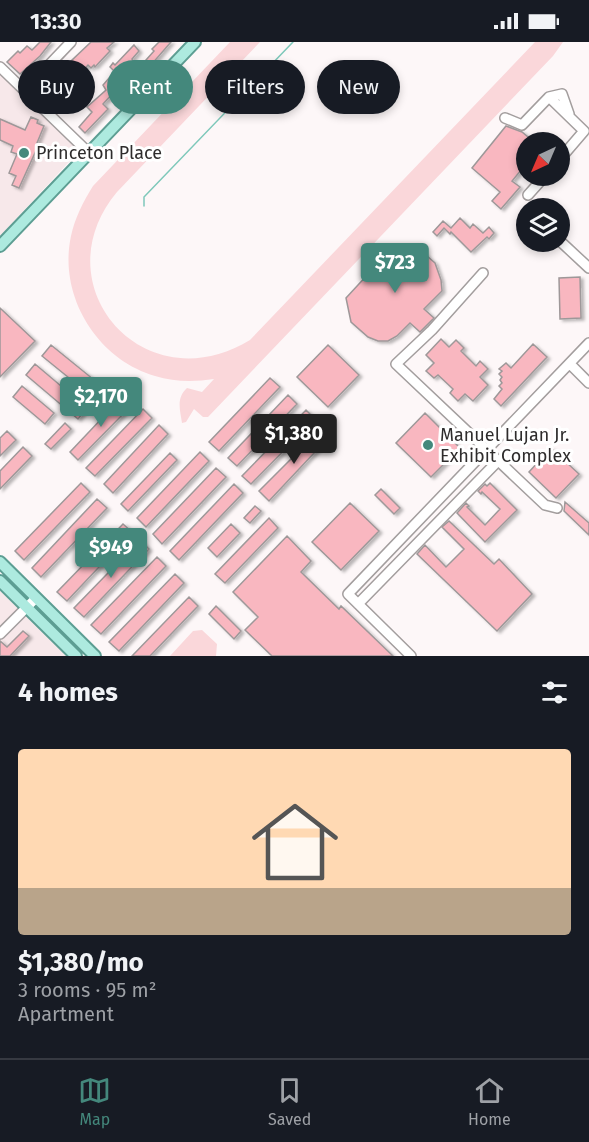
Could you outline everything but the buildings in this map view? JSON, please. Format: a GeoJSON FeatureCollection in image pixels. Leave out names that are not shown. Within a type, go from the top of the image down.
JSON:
{"type":"FeatureCollection","features":[{"type":"Feature","properties":{"kind":"main road"},"geometry":{"type":"LineString","coordinates":[[0,246],[195,42]]}},
{"type":"Feature","properties":{"kind":"main road"},"geometry":{"type":"LineString","coordinates":[[0,562],[95,656]]}},
{"type":"Feature","properties":{"kind":"main road"},"geometry":{"type":"LineString","coordinates":[[0,581],[76,656]]}},
{"type":"Feature","properties":{"kind":"street"},"geometry":{"type":"LineString","coordinates":[[54,60],[71,42]]}},
{"type":"Feature","properties":{"kind":"street"},"geometry":{"type":"LineString","coordinates":[[0,67],[18,84]]}},
{"type":"Feature","properties":{"kind":"street"},"geometry":{"type":"LineString","coordinates":[[505,118],[522,125],[549,97],[562,94],[571,119],[584,131],[570,147]]}},
{"type":"Feature","properties":{"kind":"street"},"geometry":{"type":"LineString","coordinates":[[49,114],[89,153]]}},
{"type":"Feature","properties":{"kind":"street"},"geometry":{"type":"LineString","coordinates":[[528,195],[536,186]]}},
{"type":"Feature","properties":{"kind":"street"},"geometry":{"type":"LineString","coordinates":[[570,250],[589,268]]}},
{"type":"Feature","properties":{"kind":"street"},"geometry":{"type":"LineString","coordinates":[[483,273],[432,330],[396,364],[545,505],[557,508]]}},
{"type":"Feature","properties":{"kind":"street"},"geometry":{"type":"LineString","coordinates":[[411,656],[348,594],[589,343]]}},
{"type":"Feature","properties":{"kind":"street"},"geometry":{"type":"LineString","coordinates":[[573,367],[589,383]]}},
{"type":"Feature","properties":{"kind":"street"},"geometry":{"type":"LineString","coordinates":[[358,604],[495,464]]}},
{"type":"Feature","properties":{"kind":"street"},"geometry":{"type":"LineString","coordinates":[[0,634],[36,598]]}},
{"type":"Feature","properties":{"kind":"shaded area"},"geometry":{"type":"Polygon","coordinates":[[[230,42],[260,42],[243,60],[213,60],[230,42]]]}},
{"type":"Feature","properties":{"kind":"shaded area"},"geometry":{"type":"Polygon","coordinates":[[[535,42],[563,42],[553,56],[208,417],[203,417],[194,409],[186,422],[182,423],[181,396],[187,388],[202,392],[214,379],[184,381],[169,379],[134,368],[100,340],[86,322],[70,281],[68,259],[75,223],[93,186],[162,114],[191,114],[117,192],[96,227],[90,263],[97,296],[114,325],[141,346],[173,357],[210,356],[250,340],[535,42]]]}},
{"type":"Feature","properties":{"kind":"shaded area"},"geometry":{"type":"Polygon","coordinates":[[[205,68],[205,100],[193,112],[193,81],[205,68]]]}},
{"type":"Feature","properties":{"kind":"shaded area"},"geometry":{"type":"Polygon","coordinates":[[[0,73],[18,90],[18,114],[43,114],[80,150],[0,236],[0,73]]]}},
{"type":"Feature","properties":{"kind":"shaded area"},"geometry":{"type":"Polygon","coordinates":[[[0,587],[19,607],[0,628],[0,587]]]}},
{"type":"Feature","properties":{"kind":"shaded area"},"geometry":{"type":"Polygon","coordinates":[[[26,615],[29,615],[70,656],[8,656],[0,648],[0,641],[26,615]]]}},
{"type":"Feature","properties":{"kind":"shaded area"},"geometry":{"type":"Polygon","coordinates":[[[202,630],[217,644],[216,656],[170,656],[193,631],[202,630]]]}},
{"type":"Feature","properties":{"kind":"waterway"},"geometry":{"type":"LineString","coordinates":[[144,206],[144,197],[293,42]]}},
{"type":"Feature","properties":{"kind":"place","name":"Princeton Place"},"geometry":{"type":"Point","coordinates":[24,153]}},
{"type":"Feature","properties":{"kind":"place","name":"Manuel Lujan Jr. Exhibit Complex"},"geometry":{"type":"Point","coordinates":[428,445]}}]}
